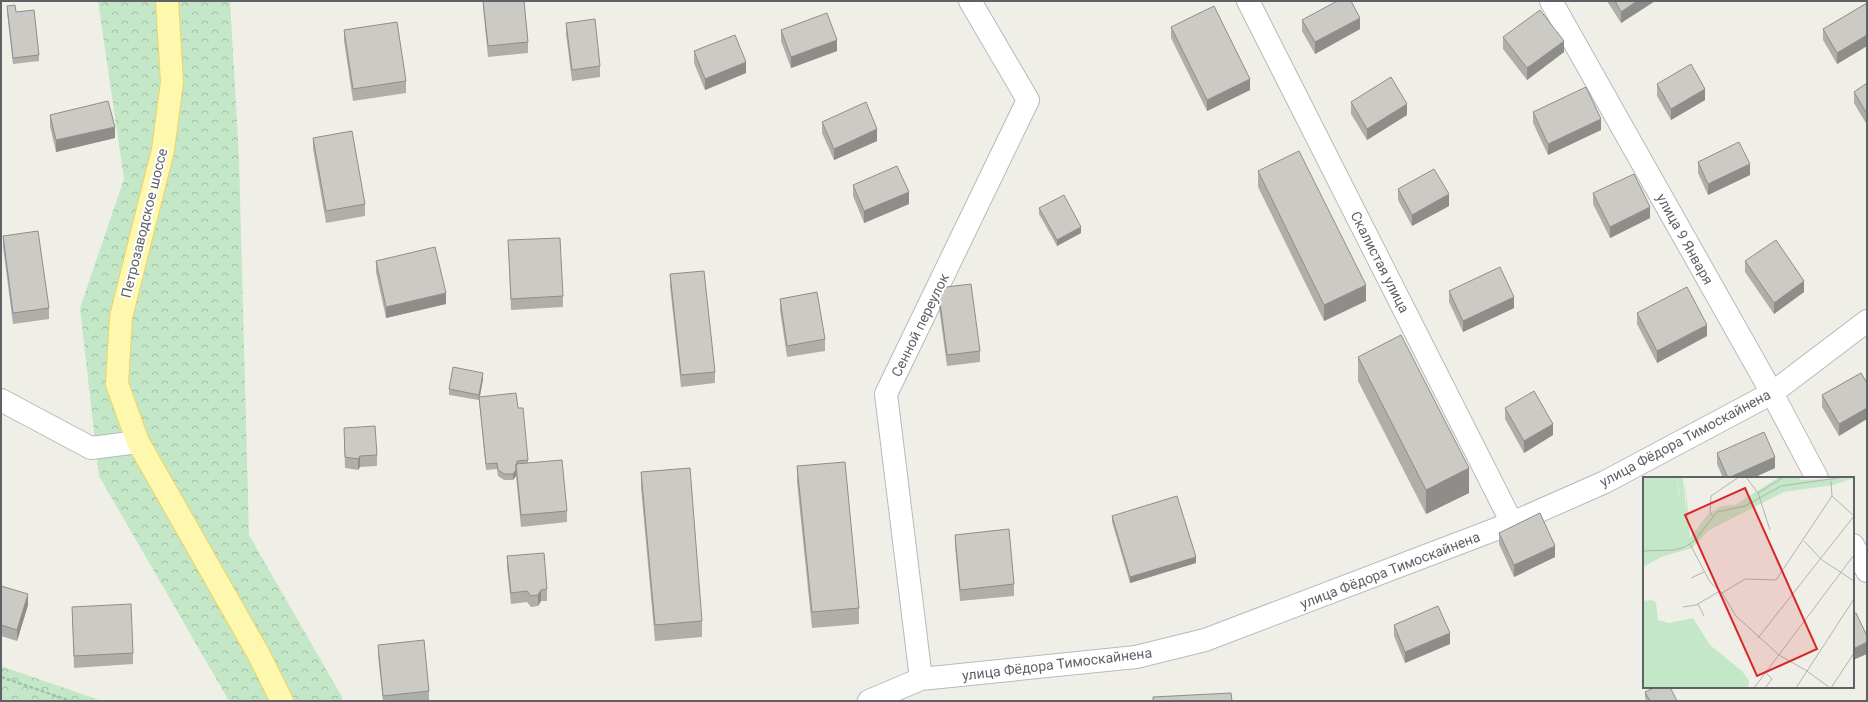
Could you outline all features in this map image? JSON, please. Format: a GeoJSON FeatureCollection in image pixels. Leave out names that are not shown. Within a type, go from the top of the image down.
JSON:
{"type":"FeatureCollection","features":[{"type":"Feature","properties":{"kind":"main road","name":"Петрозаводское шоссе"},"geometry":{"type":"LineString","coordinates":[[167,1],[172,82],[163,150],[121,317],[117,384],[138,442],[259,655],[282,701]]}},
{"type":"Feature","properties":{"kind":"street","name":"Сенной переулок"},"geometry":{"type":"LineString","coordinates":[[921,679],[886,394],[1028,100],[970,1]]}},
{"type":"Feature","properties":{"kind":"street","name":"Скалистая улица"},"geometry":{"type":"LineString","coordinates":[[1248,1],[1512,523]]}},
{"type":"Feature","properties":{"kind":"street","name":"улица 9 Января"},"geometry":{"type":"LineString","coordinates":[[1551,1],[1772,393],[1816,477]]}},
{"type":"Feature","properties":{"kind":"street","name":"улица Фёдора Тимоскайнена"},"geometry":{"type":"LineString","coordinates":[[870,701],[896,695],[921,679],[1136,657],[1205,640],[1512,523],[1605,482],[1772,393],[1867,321]]}},
{"type":"Feature","properties":{"kind":"street"},"geometry":{"type":"LineString","coordinates":[[1,400],[91,448],[138,442]]}},
{"type":"Feature","properties":{"kind":"street"},"geometry":{"type":"LineString","coordinates":[[1854,547],[1867,571]]}},
{"type":"Feature","properties":{"kind":"path"},"geometry":{"type":"LineString","coordinates":[[1,677],[71,701]]}},
{"type":"Feature","properties":{"kind":"green space"},"geometry":{"type":"Polygon","coordinates":[[[98,1],[230,1],[239,157],[249,535],[342,697],[342,701],[229,701],[99,476],[80,308],[124,179],[98,1]]]}},
{"type":"Feature","properties":{"kind":"green space"},"geometry":{"type":"Polygon","coordinates":[[[1,666],[102,701],[1,701],[1,666]]]}},
{"type":"Feature","properties":{"kind":"building"},"geometry":{"type":"Polygon","coordinates":[[[483,1],[524,1],[528,42],[488,46],[483,1]]]}},
{"type":"Feature","properties":{"kind":"building"},"geometry":{"type":"Polygon","coordinates":[[[1337,1],[1351,1],[1360,18],[1315,42],[1302,20],[1337,1]]]}},
{"type":"Feature","properties":{"kind":"building"},"geometry":{"type":"Polygon","coordinates":[[[1615,1],[1637,1],[1621,12],[1615,1]]]}},
{"type":"Feature","properties":{"kind":"building"},"geometry":{"type":"Polygon","coordinates":[[[1867,3],[1867,35],[1837,53],[1823,29],[1867,3]]]}},
{"type":"Feature","properties":{"kind":"building"},"geometry":{"type":"Polygon","coordinates":[[[15,5],[16,12],[34,10],[39,55],[13,58],[7,6],[15,5]]]}},
{"type":"Feature","properties":{"kind":"building"},"geometry":{"type":"Polygon","coordinates":[[[1214,6],[1250,79],[1207,100],[1171,27],[1214,6]]]}},
{"type":"Feature","properties":{"kind":"building"},"geometry":{"type":"Polygon","coordinates":[[[1540,10],[1564,41],[1527,68],[1503,37],[1540,10]]]}},
{"type":"Feature","properties":{"kind":"building"},"geometry":{"type":"Polygon","coordinates":[[[827,13],[837,40],[791,57],[781,30],[827,13]]]}},
{"type":"Feature","properties":{"kind":"building"},"geometry":{"type":"Polygon","coordinates":[[[595,19],[600,66],[572,70],[566,23],[595,19]]]}},
{"type":"Feature","properties":{"kind":"building"},"geometry":{"type":"Polygon","coordinates":[[[397,22],[406,81],[353,89],[344,30],[397,22]]]}},
{"type":"Feature","properties":{"kind":"building"},"geometry":{"type":"Polygon","coordinates":[[[735,35],[746,62],[705,79],[694,51],[735,35]]]}},
{"type":"Feature","properties":{"kind":"building"},"geometry":{"type":"Polygon","coordinates":[[[1691,64],[1705,89],[1671,109],[1657,84],[1691,64]]]}},
{"type":"Feature","properties":{"kind":"building"},"geometry":{"type":"Polygon","coordinates":[[[1391,77],[1407,104],[1367,129],[1351,102],[1391,77]]]}},
{"type":"Feature","properties":{"kind":"building"},"geometry":{"type":"Polygon","coordinates":[[[1867,83],[1867,114],[1854,92],[1867,83]]]}},
{"type":"Feature","properties":{"kind":"building"},"geometry":{"type":"Polygon","coordinates":[[[1586,87],[1601,119],[1548,144],[1533,112],[1586,87]]]}},
{"type":"Feature","properties":{"kind":"building"},"geometry":{"type":"Polygon","coordinates":[[[108,101],[115,127],[56,140],[50,115],[108,101]]]}},
{"type":"Feature","properties":{"kind":"building"},"geometry":{"type":"Polygon","coordinates":[[[866,102],[877,129],[834,149],[822,122],[866,102]]]}},
{"type":"Feature","properties":{"kind":"building"},"geometry":{"type":"Polygon","coordinates":[[[352,131],[365,204],[326,211],[313,138],[352,131]]]}},
{"type":"Feature","properties":{"kind":"building"},"geometry":{"type":"Polygon","coordinates":[[[1739,142],[1750,164],[1708,184],[1698,162],[1739,142]]]}},
{"type":"Feature","properties":{"kind":"building"},"geometry":{"type":"Polygon","coordinates":[[[1299,151],[1366,285],[1324,305],[1258,171],[1299,151]]]}},
{"type":"Feature","properties":{"kind":"building"},"geometry":{"type":"Polygon","coordinates":[[[897,166],[909,192],[864,211],[853,185],[897,166]]]}},
{"type":"Feature","properties":{"kind":"building"},"geometry":{"type":"Polygon","coordinates":[[[1434,169],[1449,194],[1412,215],[1398,189],[1434,169]]]}},
{"type":"Feature","properties":{"kind":"building"},"geometry":{"type":"Polygon","coordinates":[[[1634,174],[1650,207],[1610,227],[1593,193],[1634,174]]]}},
{"type":"Feature","properties":{"kind":"building"},"geometry":{"type":"Polygon","coordinates":[[[1064,195],[1081,227],[1057,240],[1039,208],[1064,195]]]}},
{"type":"Feature","properties":{"kind":"building"},"geometry":{"type":"Polygon","coordinates":[[[38,231],[49,308],[13,313],[3,236],[38,231]]]}},
{"type":"Feature","properties":{"kind":"building"},"geometry":{"type":"Polygon","coordinates":[[[560,238],[563,296],[511,299],[508,240],[560,238]]]}},
{"type":"Feature","properties":{"kind":"building"},"geometry":{"type":"Polygon","coordinates":[[[1776,240],[1804,281],[1774,303],[1745,261],[1776,240]]]}},
{"type":"Feature","properties":{"kind":"building"},"geometry":{"type":"Polygon","coordinates":[[[435,247],[446,293],[386,307],[376,261],[435,247]]]}},
{"type":"Feature","properties":{"kind":"building"},"geometry":{"type":"Polygon","coordinates":[[[1500,267],[1514,297],[1463,321],[1449,291],[1500,267]]]}},
{"type":"Feature","properties":{"kind":"building"},"geometry":{"type":"Polygon","coordinates":[[[704,271],[715,372],[681,375],[670,274],[704,271]]]}},
{"type":"Feature","properties":{"kind":"building"},"geometry":{"type":"Polygon","coordinates":[[[971,284],[980,351],[947,355],[938,288],[971,284]]]}},
{"type":"Feature","properties":{"kind":"building"},"geometry":{"type":"Polygon","coordinates":[[[1687,287],[1707,325],[1657,351],[1637,313],[1687,287]]]}},
{"type":"Feature","properties":{"kind":"building"},"geometry":{"type":"Polygon","coordinates":[[[817,292],[825,339],[787,346],[780,299],[817,292]]]}},
{"type":"Feature","properties":{"kind":"building"},"geometry":{"type":"Polygon","coordinates":[[[1401,335],[1469,468],[1426,490],[1358,357],[1401,335]]]}},
{"type":"Feature","properties":{"kind":"building"},"geometry":{"type":"Polygon","coordinates":[[[453,367],[483,373],[479,395],[449,389],[453,367]]]}},
{"type":"Feature","properties":{"kind":"building"},"geometry":{"type":"Polygon","coordinates":[[[1861,373],[1867,383],[1867,408],[1839,424],[1822,395],[1861,373]]]}},
{"type":"Feature","properties":{"kind":"building"},"geometry":{"type":"Polygon","coordinates":[[[1534,391],[1553,424],[1524,441],[1505,408],[1534,391]]]}},
{"type":"Feature","properties":{"kind":"building"},"geometry":{"type":"Polygon","coordinates":[[[516,393],[518,408],[523,408],[528,460],[517,461],[516,470],[513,474],[504,474],[498,470],[497,463],[486,464],[479,397],[516,393]]]}},
{"type":"Feature","properties":{"kind":"building"},"geometry":{"type":"Polygon","coordinates":[[[375,426],[377,455],[360,456],[358,459],[345,457],[344,428],[375,426]]]}},
{"type":"Feature","properties":{"kind":"building"},"geometry":{"type":"Polygon","coordinates":[[[1764,432],[1775,457],[1728,477],[1717,453],[1764,432]]]}},
{"type":"Feature","properties":{"kind":"building"},"geometry":{"type":"Polygon","coordinates":[[[562,460],[567,511],[521,515],[516,464],[562,460]]]}},
{"type":"Feature","properties":{"kind":"building"},"geometry":{"type":"Polygon","coordinates":[[[845,462],[859,608],[812,612],[797,466],[845,462]]]}},
{"type":"Feature","properties":{"kind":"building"},"geometry":{"type":"Polygon","coordinates":[[[690,468],[702,621],[655,625],[641,472],[690,468]]]}},
{"type":"Feature","properties":{"kind":"building"},"geometry":{"type":"Polygon","coordinates":[[[1177,496],[1196,557],[1130,577],[1112,516],[1177,496]]]}},
{"type":"Feature","properties":{"kind":"building"},"geometry":{"type":"Polygon","coordinates":[[[1540,513],[1555,546],[1514,565],[1499,533],[1540,513]]]}},
{"type":"Feature","properties":{"kind":"building"},"geometry":{"type":"Polygon","coordinates":[[[1009,529],[1014,584],[960,590],[955,535],[1009,529]]]}},
{"type":"Feature","properties":{"kind":"building"},"geometry":{"type":"Polygon","coordinates":[[[544,553],[547,589],[541,590],[538,595],[531,596],[527,591],[511,593],[507,556],[544,553]]]}},
{"type":"Feature","properties":{"kind":"building"},"geometry":{"type":"Polygon","coordinates":[[[1,586],[28,594],[17,630],[1,625],[1,586]]]}},
{"type":"Feature","properties":{"kind":"building"},"geometry":{"type":"Polygon","coordinates":[[[131,604],[133,653],[74,656],[72,607],[131,604]]]}},
{"type":"Feature","properties":{"kind":"building"},"geometry":{"type":"Polygon","coordinates":[[[1438,606],[1450,633],[1405,652],[1394,625],[1438,606]]]}},
{"type":"Feature","properties":{"kind":"building"},"geometry":{"type":"Polygon","coordinates":[[[1856,613],[1867,636],[1867,642],[1854,648],[1854,614],[1856,613]]]}},
{"type":"Feature","properties":{"kind":"building"},"geometry":{"type":"Polygon","coordinates":[[[424,640],[429,691],[383,696],[378,645],[424,640]]]}},
{"type":"Feature","properties":{"kind":"building"},"geometry":{"type":"Polygon","coordinates":[[[1654,688],[1670,688],[1677,701],[1650,701],[1645,692],[1654,688]]]}},
{"type":"Feature","properties":{"kind":"building"},"geometry":{"type":"Polygon","coordinates":[[[1231,693],[1232,701],[1153,701],[1153,697],[1231,693]]]}}]}
